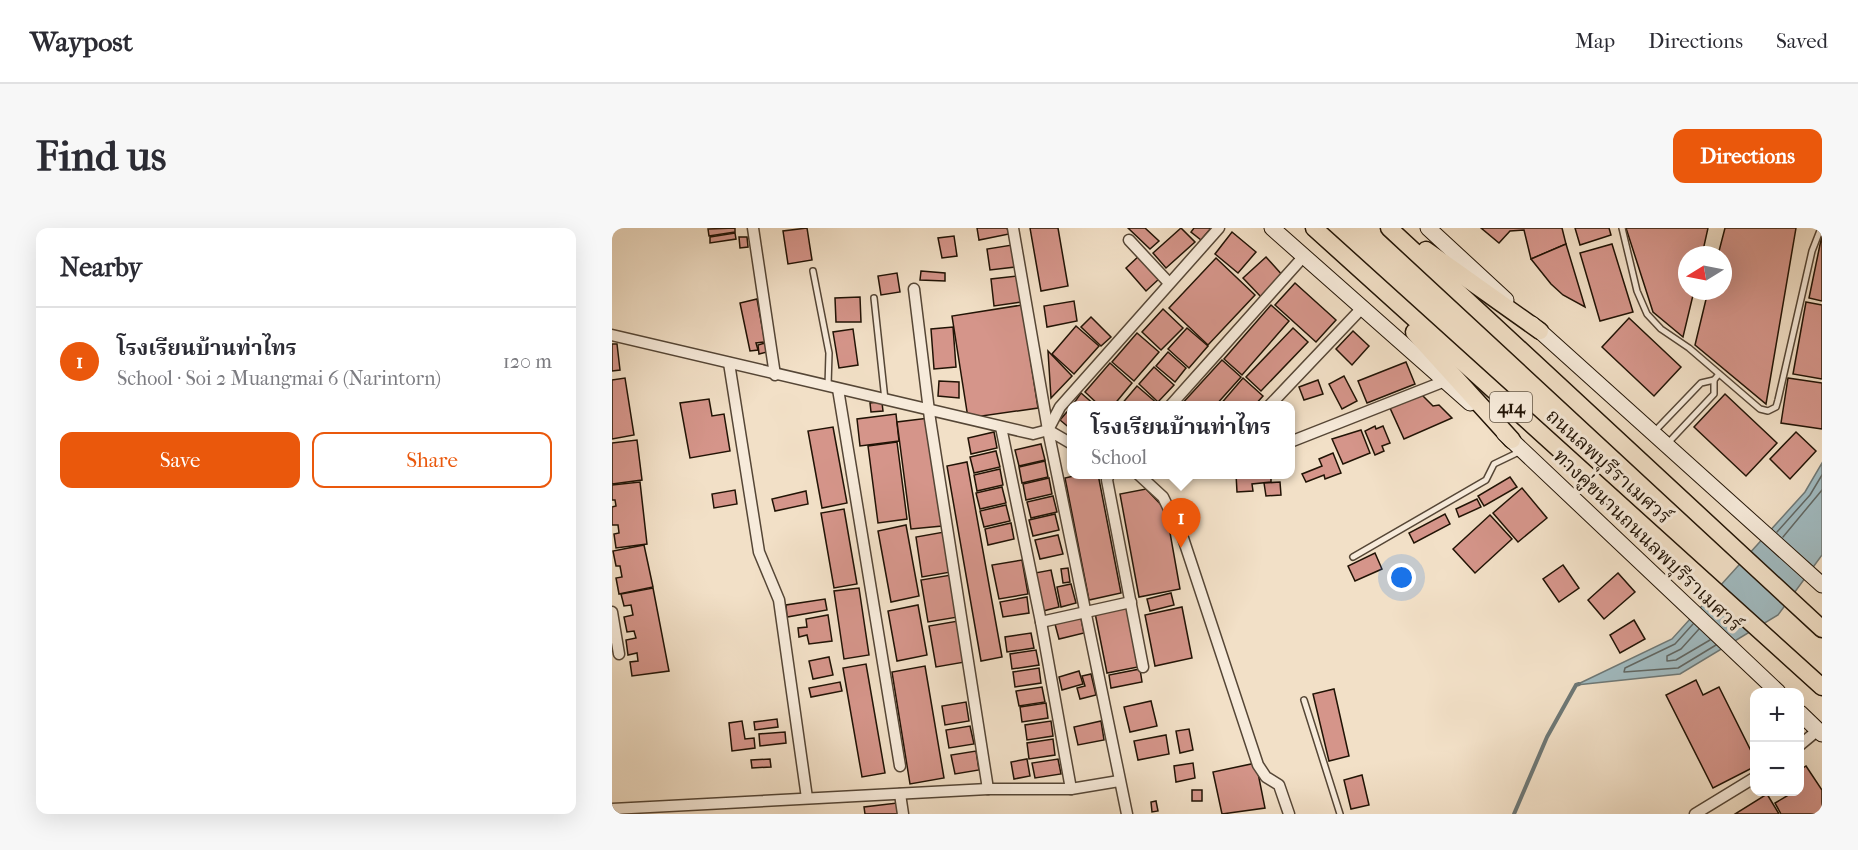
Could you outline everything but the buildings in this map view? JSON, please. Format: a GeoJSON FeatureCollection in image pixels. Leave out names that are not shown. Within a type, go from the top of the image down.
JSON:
{"type":"FeatureCollection","features":[{"type":"Feature","properties":{"kind":"main road","name":"ทางคู่ขนานถนนลพบุรีราเมศวร์"},"geometry":{"type":"LineString","coordinates":[[1272,228],[1517,445],[1690,612],[1773,688]]}},
{"type":"Feature","properties":{"kind":"main road","name":"ถนนลพบุรีราเมศวร์"},"geometry":{"type":"LineString","coordinates":[[1314,228],[1367,279],[1822,687]]}},
{"type":"Feature","properties":{"kind":"main road","name":"ถนนลพบุรีราเมศวร์"},"geometry":{"type":"LineString","coordinates":[[1389,228],[1822,629]]}},
{"type":"Feature","properties":{"kind":"main road"},"geometry":{"type":"LineString","coordinates":[[1396,228],[1540,331]]}},
{"type":"Feature","properties":{"kind":"main road"},"geometry":{"type":"LineString","coordinates":[[1428,228],[1665,446],[1820,584]]}},
{"type":"Feature","properties":{"kind":"main road"},"geometry":{"type":"LineString","coordinates":[[1367,279],[1517,445]]}},
{"type":"Feature","properties":{"kind":"main road"},"geometry":{"type":"LineString","coordinates":[[1804,717],[1820,732]]}},
{"type":"Feature","properties":{"kind":"street"},"geometry":{"type":"LineString","coordinates":[[753,228],[775,375]]}},
{"type":"Feature","properties":{"kind":"street"},"geometry":{"type":"LineString","coordinates":[[1013,228],[1048,430],[1127,814]]}},
{"type":"Feature","properties":{"kind":"street"},"geometry":{"type":"LineString","coordinates":[[1048,430],[1060,407],[1219,228]]}},
{"type":"Feature","properties":{"kind":"street"},"geometry":{"type":"LineString","coordinates":[[1129,240],[1169,283]]}},
{"type":"Feature","properties":{"kind":"street"},"geometry":{"type":"LineString","coordinates":[[1174,401],[1304,256]]}},
{"type":"Feature","properties":{"kind":"street"},"geometry":{"type":"LineString","coordinates":[[914,289],[929,410],[988,789]]}},
{"type":"Feature","properties":{"kind":"street"},"geometry":{"type":"LineString","coordinates":[[1273,401],[1362,308]]}},
{"type":"Feature","properties":{"kind":"street"},"geometry":{"type":"LineString","coordinates":[[612,335],[1033,434],[1048,430],[1067,442]]}},
{"type":"Feature","properties":{"kind":"street"},"geometry":{"type":"LineString","coordinates":[[729,363],[759,552],[779,600],[807,798]]}},
{"type":"Feature","properties":{"kind":"street"},"geometry":{"type":"LineString","coordinates":[[1295,440],[1446,381]]}},
{"type":"Feature","properties":{"kind":"street"},"geometry":{"type":"LineString","coordinates":[[833,387],[900,766]]}},
{"type":"Feature","properties":{"kind":"street"},"geometry":{"type":"LineString","coordinates":[[1001,427],[1041,622],[1071,789]]}},
{"type":"Feature","properties":{"kind":"street"},"geometry":{"type":"LineString","coordinates":[[1107,479],[1143,667]]}},
{"type":"Feature","properties":{"kind":"street"},"geometry":{"type":"LineString","coordinates":[[1143,479],[1163,497],[1172,514],[1199,583],[1258,765],[1266,777],[1279,785],[1289,814]]}},
{"type":"Feature","properties":{"kind":"street"},"geometry":{"type":"LineString","coordinates":[[1041,622],[1131,602]]}},
{"type":"Feature","properties":{"kind":"street"},"geometry":{"type":"LineString","coordinates":[[612,612],[619,654]]}},
{"type":"Feature","properties":{"kind":"street"},"geometry":{"type":"LineString","coordinates":[[1804,742],[1820,732]]}},
{"type":"Feature","properties":{"kind":"street"},"geometry":{"type":"LineString","coordinates":[[612,809],[638,811],[724,802],[988,789],[1071,789],[1119,781]]}},
{"type":"Feature","properties":{"kind":"street"},"geometry":{"type":"LineString","coordinates":[[1695,814],[1714,809],[1750,782]]}},
{"type":"Feature","properties":{"kind":"street"},"geometry":{"type":"LineString","coordinates":[[900,794],[903,814]]}},
{"type":"Feature","properties":{"kind":"street"},"geometry":{"type":"LineString","coordinates":[[724,802],[726,814]]}},
{"type":"Feature","properties":{"kind":"lane"},"geometry":{"type":"LineString","coordinates":[[1622,228],[1637,291],[1647,314],[1661,329],[1689,348],[1760,409],[1768,411],[1776,407],[1812,251],[1821,228]]}},
{"type":"Feature","properties":{"kind":"lane"},"geometry":{"type":"LineString","coordinates":[[813,271],[829,353],[833,387]]}},
{"type":"Feature","properties":{"kind":"lane"},"geometry":{"type":"LineString","coordinates":[[874,298],[885,400]]}},
{"type":"Feature","properties":{"kind":"lane"},"geometry":{"type":"LineString","coordinates":[[1653,434],[1701,383],[1714,380],[1719,374]]}},
{"type":"Feature","properties":{"kind":"lane"},"geometry":{"type":"LineString","coordinates":[[1665,446],[1714,394],[1714,380]]}},
{"type":"Feature","properties":{"kind":"lane"},"geometry":{"type":"LineString","coordinates":[[1353,557],[1486,480],[1494,464],[1517,445]]}},
{"type":"Feature","properties":{"kind":"lane"},"geometry":{"type":"LineString","coordinates":[[1304,700],[1340,814]]}},
{"type":"Feature","properties":{"kind":"water"},"geometry":{"type":"Polygon","coordinates":[[[1822,463],[1822,555],[1778,615],[1680,674],[1576,685],[1672,639],[1805,492],[1822,463]]]}},
{"type":"Feature","properties":{"kind":"waterway"},"geometry":{"type":"LineString","coordinates":[[1514,814],[1547,737],[1576,685],[1579,684]]}},
{"type":"Feature","properties":{"kind":"place","name":"โรงเรียนบ้านท่าไทร"},"geometry":{"type":"Point","coordinates":[1181,548]}}]}
